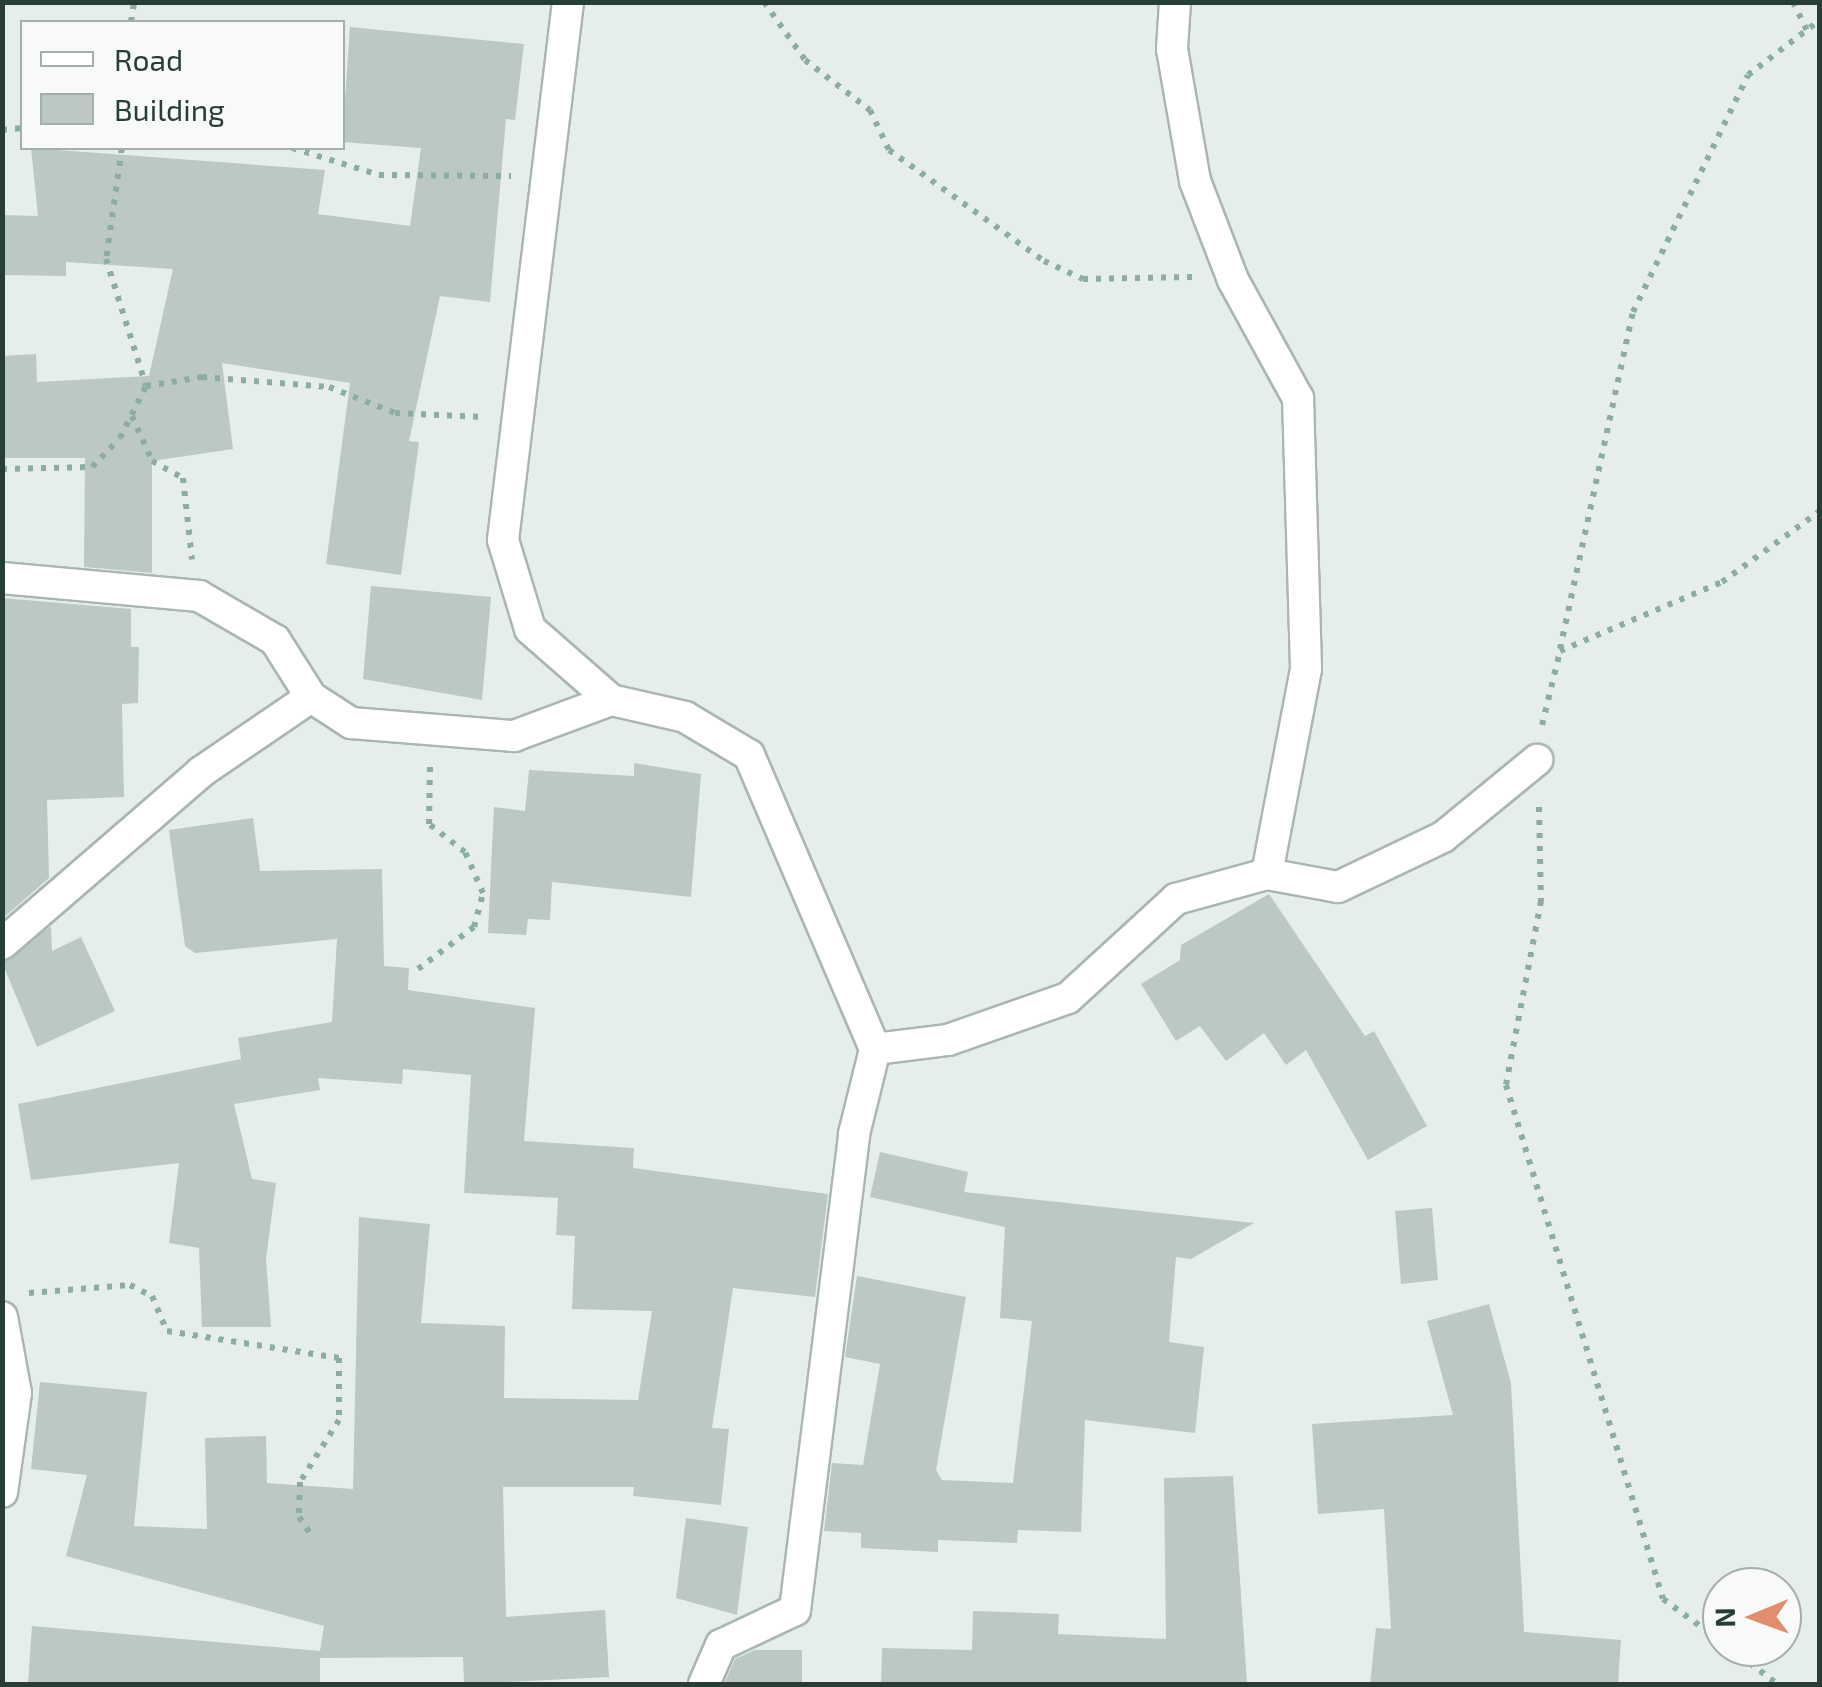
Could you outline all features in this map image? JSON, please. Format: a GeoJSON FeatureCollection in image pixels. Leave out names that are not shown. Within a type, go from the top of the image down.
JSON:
{"type":"FeatureCollection","features":[{"type":"Feature","properties":{"kind":"street"},"geometry":{"type":"LineString","coordinates":[[568,2],[529,356],[513,418],[503,540],[530,629],[611,700],[685,717],[749,754],[876,1049],[854,1134],[795,1610],[721,1645],[704,1684]]}},
{"type":"Feature","properties":{"kind":"street"},"geometry":{"type":"LineString","coordinates":[[1175,2],[1172,48],[1195,181],[1233,280],[1298,398],[1306,669],[1267,874]]}},
{"type":"Feature","properties":{"kind":"street"},"geometry":{"type":"LineString","coordinates":[[2,578],[188,596],[275,640],[312,697],[351,723],[514,736],[611,700]]}},
{"type":"Feature","properties":{"kind":"street"},"geometry":{"type":"LineString","coordinates":[[2,944],[201,772],[312,697]]}},
{"type":"Feature","properties":{"kind":"street"},"geometry":{"type":"LineString","coordinates":[[876,1049],[948,1040],[1068,998],[1176,898],[1267,874],[1338,887],[1443,837],[1538,760]]}},
{"type":"Feature","properties":{"kind":"street"},"geometry":{"type":"LineString","coordinates":[[2,1492],[16,1393],[11,1305]]}},
{"type":"Feature","properties":{"kind":"path"},"geometry":{"type":"LineString","coordinates":[[764,2],[805,60],[870,110],[889,150],[1044,261],[1082,279],[1233,280]]}},
{"type":"Feature","properties":{"kind":"path"},"geometry":{"type":"LineString","coordinates":[[1794,2],[1807,31]]}},
{"type":"Feature","properties":{"kind":"path"},"geometry":{"type":"LineString","coordinates":[[1702,1627],[1663,1598],[1506,1085],[1541,901],[1538,760],[1633,312],[1748,76],[1820,20]]}},
{"type":"Feature","properties":{"kind":"path"},"geometry":{"type":"LineString","coordinates":[[2,468],[92,467],[132,416],[146,386],[106,259],[122,150]]}},
{"type":"Feature","properties":{"kind":"path"},"geometry":{"type":"LineString","coordinates":[[298,150],[379,175],[547,180]]}},
{"type":"Feature","properties":{"kind":"path"},"geometry":{"type":"LineString","coordinates":[[146,386],[229,376],[329,386],[394,412],[513,418]]}},
{"type":"Feature","properties":{"kind":"path"},"geometry":{"type":"LineString","coordinates":[[132,416],[152,460],[183,478],[188,596]]}},
{"type":"Feature","properties":{"kind":"path"},"geometry":{"type":"LineString","coordinates":[[1560,651],[1722,582],[1817,514]]}},
{"type":"Feature","properties":{"kind":"path"},"geometry":{"type":"LineString","coordinates":[[418,969],[474,928],[484,892],[465,852],[429,824],[426,784],[442,731]]}},
{"type":"Feature","properties":{"kind":"path"},"geometry":{"type":"LineString","coordinates":[[11,1305],[130,1286],[152,1296],[166,1332],[340,1358],[346,1395],[339,1420],[300,1482],[298,1517],[312,1538]]}},
{"type":"Feature","properties":{"kind":"path"},"geometry":{"type":"LineString","coordinates":[[1755,1667],[1777,1684]]}},
{"type":"Feature","properties":{"kind":"building"},"geometry":{"type":"Polygon","coordinates":[[[350,27],[524,44],[515,120],[506,119],[490,302],[440,296],[409,441],[419,442],[401,575],[326,564],[350,383],[222,363],[233,449],[152,461],[152,573],[84,567],[85,458],[2,458],[2,356],[36,354],[37,382],[149,376],[173,269],[66,262],[66,276],[2,275],[3,215],[38,216],[31,150],[325,170],[318,214],[410,226],[421,148],[345,142],[350,27]]]}},
{"type":"Feature","properties":{"kind":"building"},"geometry":{"type":"Polygon","coordinates":[[[371,586],[491,597],[482,700],[363,679],[371,586]]]}},
{"type":"Feature","properties":{"kind":"building"},"geometry":{"type":"Polygon","coordinates":[[[2,598],[131,609],[131,647],[139,647],[138,703],[122,704],[124,797],[47,800],[49,878],[2,919],[2,598]]]}},
{"type":"Feature","properties":{"kind":"building"},"geometry":{"type":"Polygon","coordinates":[[[634,763],[701,774],[691,897],[552,882],[550,920],[528,919],[526,935],[488,933],[494,807],[525,811],[529,770],[634,776],[634,763]]]}},
{"type":"Feature","properties":{"kind":"building"},"geometry":{"type":"Polygon","coordinates":[[[253,818],[260,871],[382,869],[384,966],[409,968],[408,990],[535,1008],[524,1141],[634,1148],[633,1168],[828,1194],[815,1297],[733,1288],[712,1428],[729,1429],[721,1505],[633,1496],[634,1487],[503,1487],[506,1617],[605,1610],[609,1677],[464,1684],[463,1657],[320,1658],[320,1684],[28,1684],[32,1626],[320,1651],[324,1626],[66,1556],[87,1475],[31,1469],[40,1382],[147,1392],[134,1526],[207,1529],[205,1438],[266,1436],[267,1483],[353,1489],[359,1217],[430,1224],[421,1323],[505,1326],[504,1398],[638,1400],[652,1311],[572,1309],[575,1236],[556,1235],[558,1198],[464,1193],[471,1075],[403,1069],[402,1084],[318,1078],[320,1090],[234,1104],[252,1179],[276,1183],[266,1259],[271,1327],[202,1327],[199,1248],[169,1243],[179,1163],[31,1180],[18,1104],[241,1059],[238,1038],[332,1022],[337,939],[195,953],[185,946],[169,830],[253,818]]]}},
{"type":"Feature","properties":{"kind":"building"},"geometry":{"type":"Polygon","coordinates":[[[1269,894],[1365,1036],[1374,1031],[1427,1126],[1368,1160],[1306,1050],[1286,1065],[1264,1033],[1226,1061],[1200,1026],[1176,1041],[1141,984],[1180,960],[1181,945],[1269,894]]]}},
{"type":"Feature","properties":{"kind":"building"},"geometry":{"type":"Polygon","coordinates":[[[51,926],[52,951],[81,937],[115,1011],[37,1047],[2,962],[51,926]]]}},
{"type":"Feature","properties":{"kind":"building"},"geometry":{"type":"Polygon","coordinates":[[[880,1152],[968,1172],[964,1192],[1254,1223],[1191,1259],[1176,1257],[1169,1342],[1204,1347],[1195,1433],[1085,1420],[1081,1532],[1018,1530],[1017,1543],[938,1540],[938,1552],[861,1548],[861,1533],[824,1531],[832,1463],[863,1465],[880,1364],[845,1357],[857,1276],[966,1297],[936,1470],[942,1480],[1013,1483],[1032,1321],[1000,1318],[1005,1227],[870,1197],[880,1152]]]}},
{"type":"Feature","properties":{"kind":"building"},"geometry":{"type":"Polygon","coordinates":[[[1432,1208],[1438,1280],[1401,1284],[1395,1211],[1432,1208]]]}},
{"type":"Feature","properties":{"kind":"building"},"geometry":{"type":"Polygon","coordinates":[[[1489,1304],[1511,1383],[1524,1632],[1621,1640],[1618,1684],[1370,1684],[1376,1628],[1391,1629],[1384,1509],[1318,1514],[1312,1424],[1453,1415],[1427,1321],[1489,1304]]]}},
{"type":"Feature","properties":{"kind":"building"},"geometry":{"type":"Polygon","coordinates":[[[1233,1476],[1247,1684],[881,1684],[882,1648],[972,1650],[973,1611],[1059,1614],[1058,1634],[1166,1639],[1164,1478],[1233,1476]]]}},
{"type":"Feature","properties":{"kind":"building"},"geometry":{"type":"Polygon","coordinates":[[[686,1518],[748,1527],[737,1615],[676,1598],[686,1518]]]}},
{"type":"Feature","properties":{"kind":"building"},"geometry":{"type":"Polygon","coordinates":[[[755,1650],[802,1650],[802,1684],[724,1684],[735,1659],[755,1650]]]}}]}
